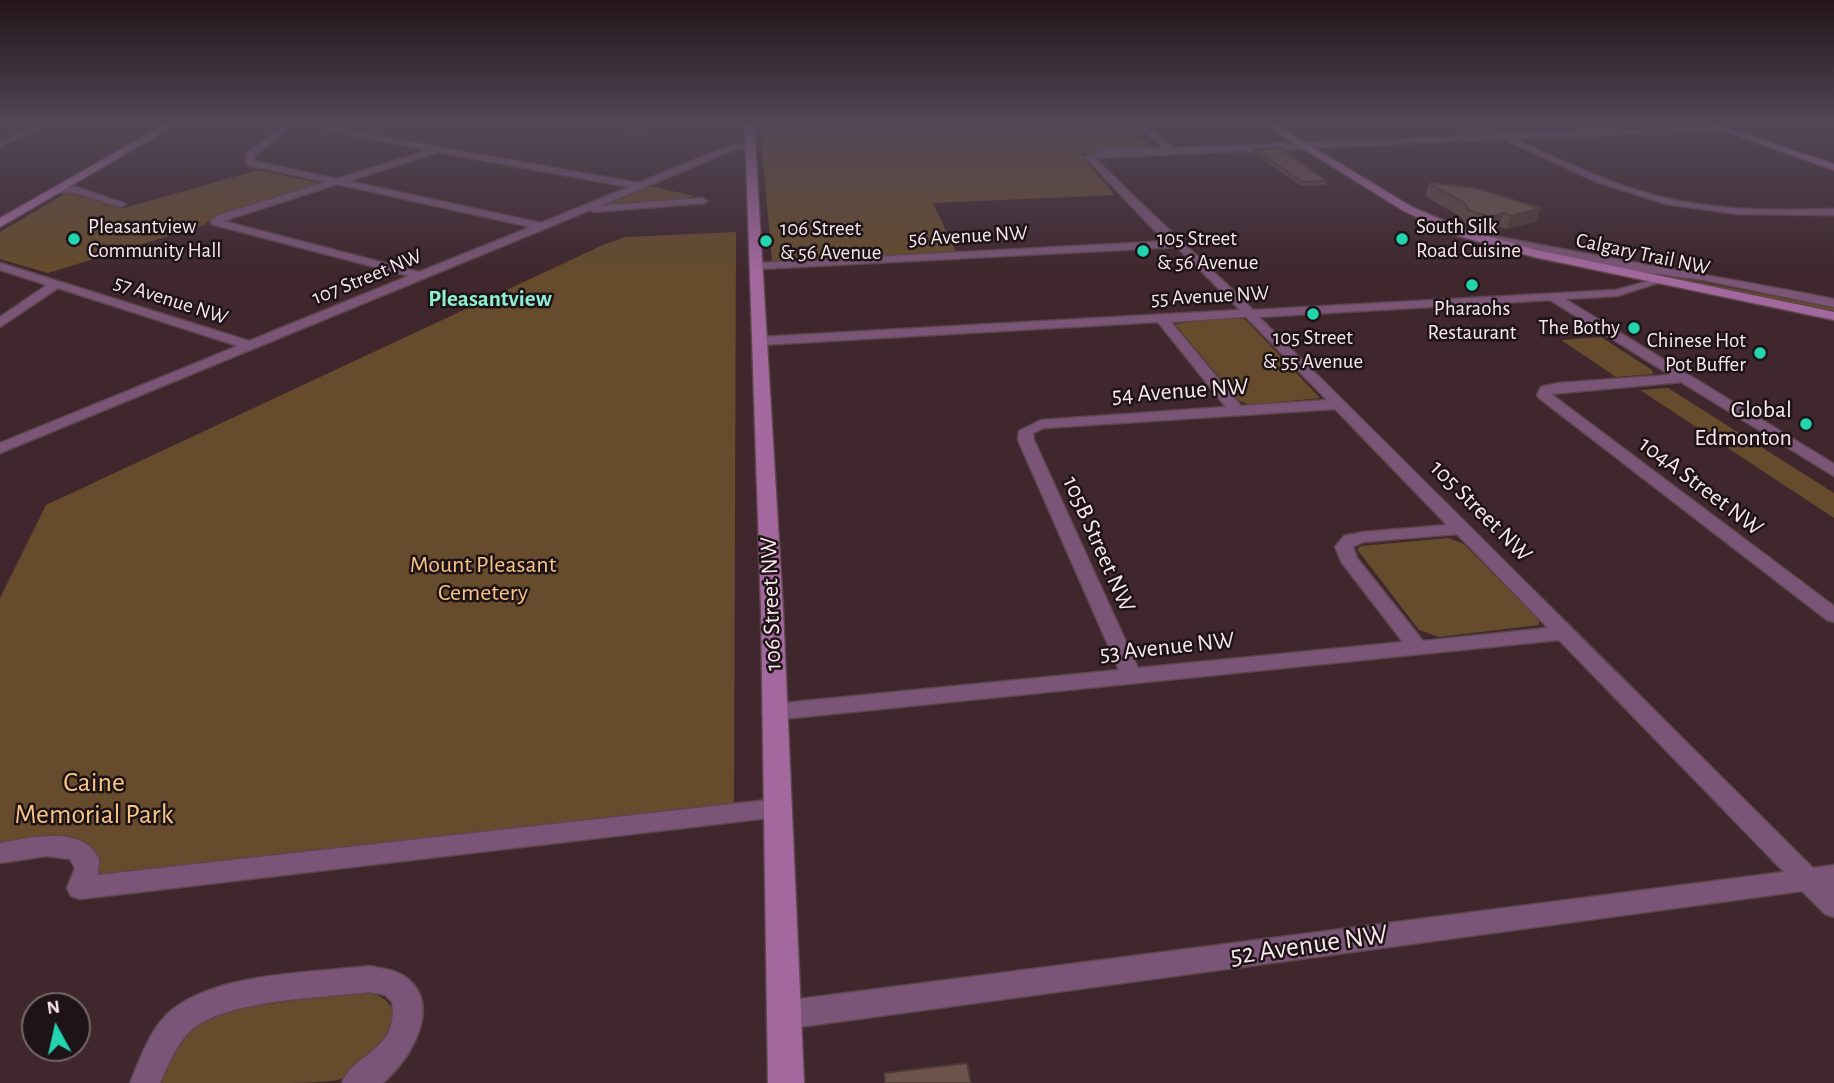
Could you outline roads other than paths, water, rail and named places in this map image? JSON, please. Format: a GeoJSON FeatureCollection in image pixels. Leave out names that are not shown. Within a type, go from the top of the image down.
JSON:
{"type":"FeatureCollection","features":[{"type":"Feature","properties":{"kind":"street"},"geometry":{"type":"LineString","coordinates":[[0,223],[82,176]]}},
{"type":"Feature","properties":{"kind":"street"},"geometry":{"type":"LineString","coordinates":[[304,176],[542,226]]}},
{"type":"Feature","properties":{"kind":"street"},"geometry":{"type":"LineString","coordinates":[[356,176],[222,217],[215,222],[420,276]]}},
{"type":"Feature","properties":{"kind":"street"},"geometry":{"type":"LineString","coordinates":[[583,176],[639,186]]}},
{"type":"Feature","properties":{"kind":"street","name":"107 Street NW"},"geometry":{"type":"LineString","coordinates":[[0,448],[665,176]]}},
{"type":"Feature","properties":{"kind":"street","name":"106 Street NW"},"geometry":{"type":"LineString","coordinates":[[752,176],[758,266],[786,1083]]}},
{"type":"Feature","properties":{"kind":"street","name":"105 Street NW"},"geometry":{"type":"LineString","coordinates":[[1108,176],[1159,229],[1180,244],[1250,314],[1460,529],[1821,877],[1834,906]]}},
{"type":"Feature","properties":{"kind":"street"},"geometry":{"type":"LineString","coordinates":[[1353,176],[1401,205],[1442,225]]}},
{"type":"Feature","properties":{"kind":"street"},"geometry":{"type":"LineString","coordinates":[[1597,176],[1642,195],[1765,215],[1834,212]]}},
{"type":"Feature","properties":{"kind":"street"},"geometry":{"type":"LineString","coordinates":[[57,190],[76,190],[121,204]]}},
{"type":"Feature","properties":{"kind":"street"},"geometry":{"type":"LineString","coordinates":[[583,209],[702,201]]}},
{"type":"Feature","properties":{"kind":"street","name":"Calgary Trail NW"},"geometry":{"type":"LineString","coordinates":[[1442,225],[1599,259],[1834,303]]}},
{"type":"Feature","properties":{"kind":"street","name":"Calgary Trail NW"},"geometry":{"type":"LineString","coordinates":[[1442,225],[1513,248],[1834,316]]}},
{"type":"Feature","properties":{"kind":"street","name":"56 Avenue NW"},"geometry":{"type":"LineString","coordinates":[[758,266],[1180,244]]}},
{"type":"Feature","properties":{"kind":"street","name":"57 Avenue NW"},"geometry":{"type":"LineString","coordinates":[[0,266],[251,346]]}},
{"type":"Feature","properties":{"kind":"street","name":"55 Avenue NW"},"geometry":{"type":"LineString","coordinates":[[760,341],[1553,297],[1623,292],[1660,279]]}},
{"type":"Feature","properties":{"kind":"street"},"geometry":{"type":"LineString","coordinates":[[0,323],[56,284]]}},
{"type":"Feature","properties":{"kind":"street"},"geometry":{"type":"LineString","coordinates":[[1553,297],[1834,471]]}},
{"type":"Feature","properties":{"kind":"street"},"geometry":{"type":"LineString","coordinates":[[1161,318],[1237,411]]}},
{"type":"Feature","properties":{"kind":"street","name":"104A Street NW"},"geometry":{"type":"LineString","coordinates":[[1685,378],[1559,387],[1544,392],[1549,402],[1834,616]]}},
{"type":"Feature","properties":{"kind":"street","name":"54 Avenue NW"},"geometry":{"type":"LineString","coordinates":[[1026,431],[1041,424],[1338,404]]}},
{"type":"Feature","properties":{"kind":"street","name":"105B Street NW"},"geometry":{"type":"LineString","coordinates":[[1026,431],[1026,440],[1132,677]]}},
{"type":"Feature","properties":{"kind":"street"},"geometry":{"type":"LineString","coordinates":[[1418,648],[1348,559],[1344,547],[1350,540],[1363,537],[1460,529]]}},
{"type":"Feature","properties":{"kind":"street","name":"53 Avenue NW"},"geometry":{"type":"LineString","coordinates":[[774,712],[1566,633]]}},
{"type":"Feature","properties":{"kind":"street"},"geometry":{"type":"LineString","coordinates":[[0,853],[57,846],[76,850],[87,859],[88,868],[80,888],[777,808]]}},
{"type":"Feature","properties":{"kind":"street","name":"52 Avenue NW"},"geometry":{"type":"LineString","coordinates":[[784,1015],[1821,877]]}},
{"type":"Feature","properties":{"kind":"street"},"geometry":{"type":"LineString","coordinates":[[145,1083],[164,1043],[182,1020],[205,1006],[229,998],[370,979],[393,984],[405,995],[408,1009],[399,1045],[380,1066],[357,1083]]}},
{"type":"Feature","properties":{"kind":"place","name":"Pleasantview Community Hall"},"geometry":{"type":"Point","coordinates":[74,239]}},
{"type":"Feature","properties":{"kind":"place","name":"South Silk Road Cuisine"},"geometry":{"type":"Point","coordinates":[1402,239]}},
{"type":"Feature","properties":{"kind":"place","name":"106 Street & 56 Avenue"},"geometry":{"type":"Point","coordinates":[766,241]}},
{"type":"Feature","properties":{"kind":"place","name":"105 Street & 56 Avenue"},"geometry":{"type":"Point","coordinates":[1143,251]}},
{"type":"Feature","properties":{"kind":"place","name":"Pharaohs Restaurant"},"geometry":{"type":"Point","coordinates":[1472,285]}},
{"type":"Feature","properties":{"kind":"place","name":"105 Street & 55 Avenue"},"geometry":{"type":"Point","coordinates":[1313,314]}},
{"type":"Feature","properties":{"kind":"place","name":"The Bothy"},"geometry":{"type":"Point","coordinates":[1634,328]}},
{"type":"Feature","properties":{"kind":"place","name":"Chinese Hot Pot Buffer"},"geometry":{"type":"Point","coordinates":[1760,353]}},
{"type":"Feature","properties":{"kind":"place","name":"Global Edmonton"},"geometry":{"type":"Point","coordinates":[1806,424]}},
{"type":"Feature","properties":{"kind":"district","name":"Pleasantview"},"geometry":{"type":"Point","coordinates":[490,299]}},
{"type":"Feature","properties":{"kind":"park label","name":"Mount Pleasant Cemetery"},"geometry":{"type":"Point","coordinates":[483,579]}},
{"type":"Feature","properties":{"kind":"park label","name":"Caine Memorial Park"},"geometry":{"type":"Point","coordinates":[94,799]}}]}
